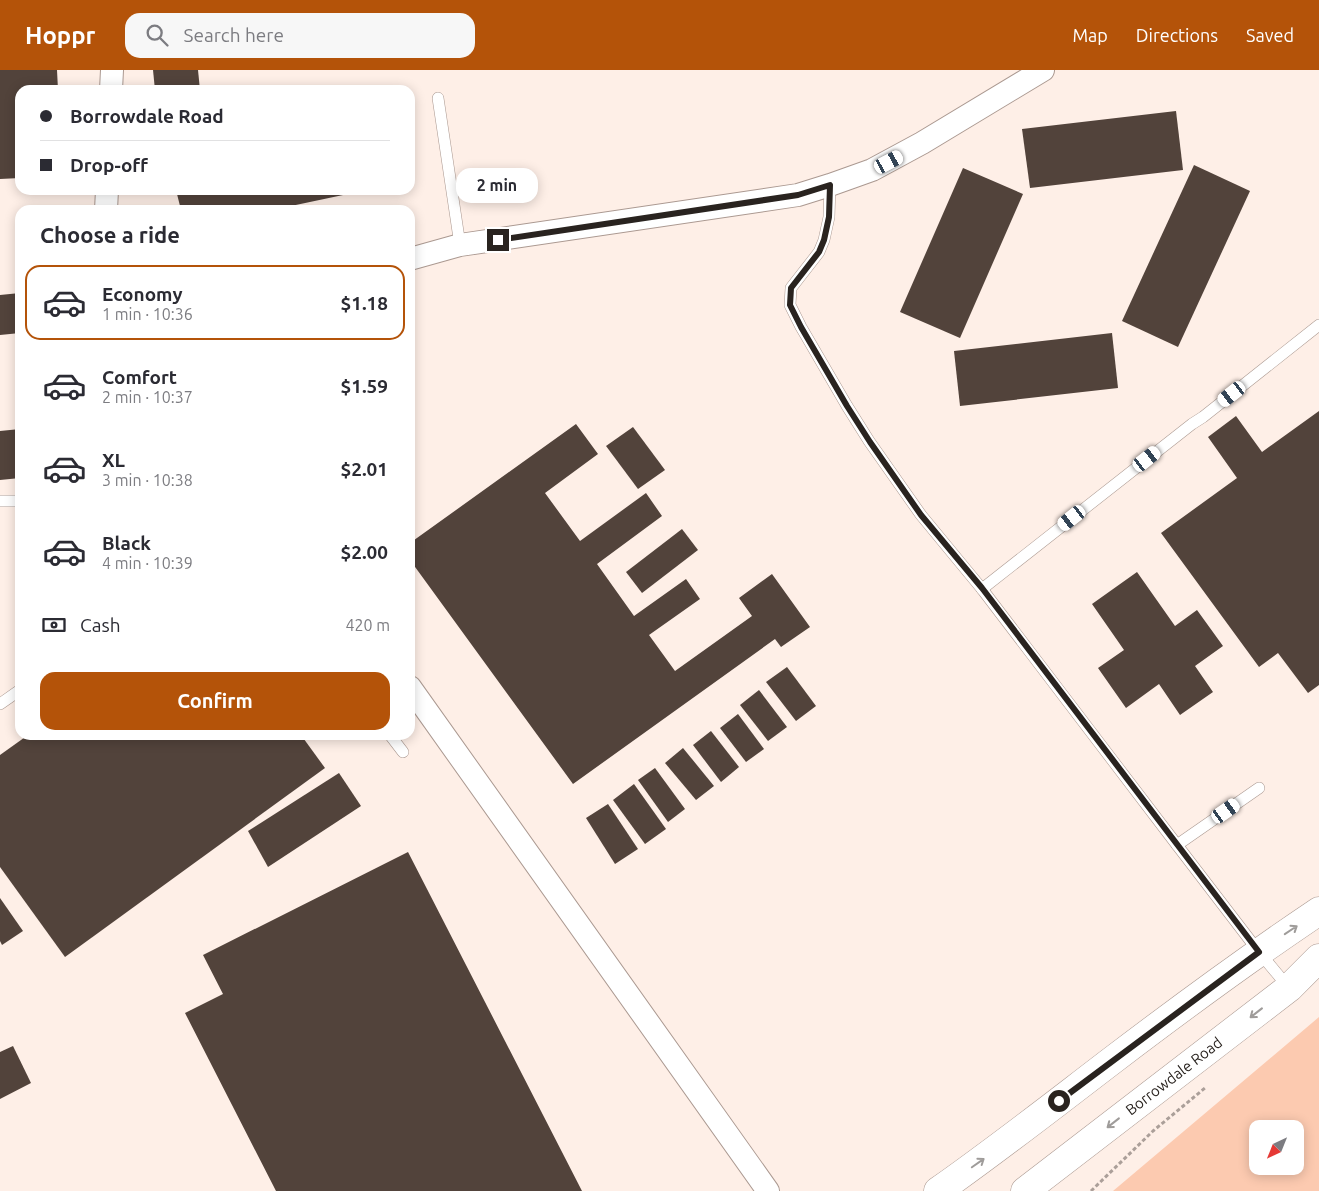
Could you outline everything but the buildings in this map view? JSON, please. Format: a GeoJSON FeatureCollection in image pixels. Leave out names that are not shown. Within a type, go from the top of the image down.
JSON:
{"type":"FeatureCollection","features":[{"type":"Feature","properties":{"kind":"main road"},"geometry":{"type":"LineString","coordinates":[[938,1191],[989,1156],[1116,1058],[1259,952],[1319,911]]}},
{"type":"Feature","properties":{"kind":"main road","name":"Borrowdale Road"},"geometry":{"type":"LineString","coordinates":[[1025,1191],[1289,988],[1319,958]]}},
{"type":"Feature","properties":{"kind":"street"},"geometry":{"type":"LineString","coordinates":[[111,85],[112,70]]}},
{"type":"Feature","properties":{"kind":"street"},"geometry":{"type":"LineString","coordinates":[[415,258],[460,245],[798,195],[872,170],[914,148],[1043,70]]}},
{"type":"Feature","properties":{"kind":"street"},"geometry":{"type":"LineString","coordinates":[[415,694],[768,1191]]}},
{"type":"Feature","properties":{"kind":"lane"},"geometry":{"type":"LineString","coordinates":[[438,98],[460,245]]}},
{"type":"Feature","properties":{"kind":"lane"},"geometry":{"type":"LineString","coordinates":[[830,185],[829,217],[824,240],[819,252],[791,288],[790,305],[847,406],[921,515],[982,588],[1259,952],[1289,988]]}},
{"type":"Feature","properties":{"kind":"lane"},"geometry":{"type":"LineString","coordinates":[[982,588],[1319,325]]}},
{"type":"Feature","properties":{"kind":"lane"},"geometry":{"type":"LineString","coordinates":[[0,501],[15,501]]}},
{"type":"Feature","properties":{"kind":"lane"},"geometry":{"type":"LineString","coordinates":[[0,704],[15,694]]}},
{"type":"Feature","properties":{"kind":"lane"},"geometry":{"type":"LineString","coordinates":[[394,740],[403,752]]}},
{"type":"Feature","properties":{"kind":"lane"},"geometry":{"type":"LineString","coordinates":[[1177,845],[1258,788]]}},
{"type":"Feature","properties":{"kind":"path"},"geometry":{"type":"LineString","coordinates":[[1091,1191],[1153,1131],[1206,1087]]}},
{"type":"Feature","properties":{"kind":"shaded area"},"geometry":{"type":"Polygon","coordinates":[[[1319,1017],[1319,1191],[1113,1191],[1319,1017]]]}},
{"type":"Feature","properties":{"kind":"route"},"geometry":{"type":"LineString","coordinates":[[498,240],[798,195],[830,185],[829,217],[824,240],[819,252],[791,288],[790,305],[801,327],[847,406],[921,515],[982,588],[1259,952],[1059,1101]]}}]}
